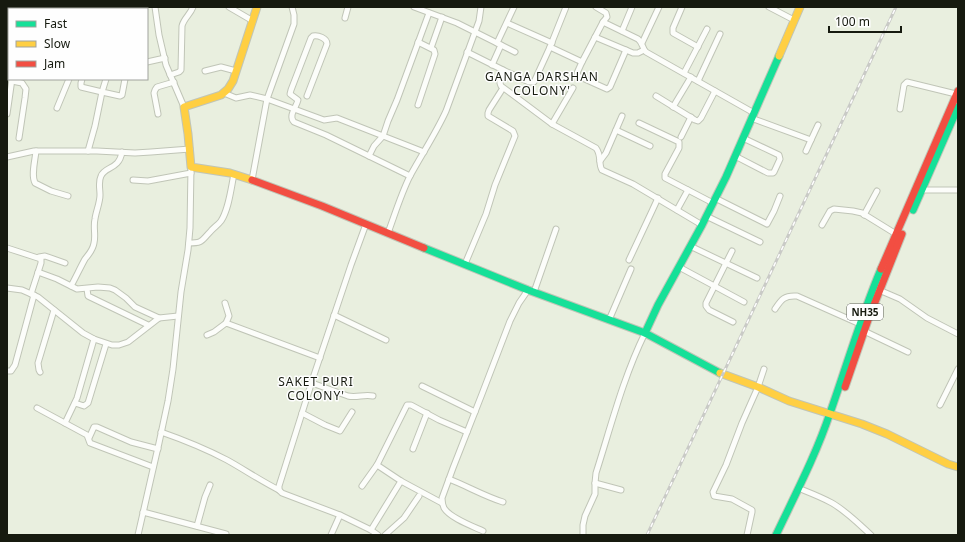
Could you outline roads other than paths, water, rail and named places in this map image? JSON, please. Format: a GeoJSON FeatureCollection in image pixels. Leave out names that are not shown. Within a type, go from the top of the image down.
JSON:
{"type":"FeatureCollection","features":[{"type":"Feature","properties":{"kind":"main road"},"geometry":{"type":"LineString","coordinates":[[257,7],[233,81],[228,89],[221,96],[184,107],[190,149],[191,170],[212,170],[234,174],[286,192],[531,291],[645,333],[723,375],[789,401],[862,424],[887,434],[948,464],[958,467]]}},
{"type":"Feature","properties":{"kind":"main road"},"geometry":{"type":"LineString","coordinates":[[645,333],[658,305],[714,201],[800,7]]}},
{"type":"Feature","properties":{"kind":"main road","name":"NH35"},"geometry":{"type":"LineString","coordinates":[[782,535],[821,451],[860,324],[873,288],[957,92]]}},
{"type":"Feature","properties":{"kind":"main road","name":"NH35"},"geometry":{"type":"LineString","coordinates":[[776,535],[832,414],[905,226],[958,106]]}},
{"type":"Feature","properties":{"kind":"street"},"geometry":{"type":"LineString","coordinates":[[154,7],[164,58],[184,107]]}},
{"type":"Feature","properties":{"kind":"street"},"geometry":{"type":"LineString","coordinates":[[170,75],[181,70],[182,26],[184,19],[190,14],[193,7]]}},
{"type":"Feature","properties":{"kind":"street"},"geometry":{"type":"LineString","coordinates":[[229,7],[253,21]]}},
{"type":"Feature","properties":{"kind":"street"},"geometry":{"type":"LineString","coordinates":[[252,180],[267,99],[294,24],[292,7]]}},
{"type":"Feature","properties":{"kind":"street"},"geometry":{"type":"LineString","coordinates":[[345,18],[348,7]]}},
{"type":"Feature","properties":{"kind":"street"},"geometry":{"type":"LineString","coordinates":[[414,7],[428,10],[458,23],[515,52]]}},
{"type":"Feature","properties":{"kind":"street"},"geometry":{"type":"LineString","coordinates":[[388,233],[404,188],[446,111],[474,31],[479,21],[482,7]]}},
{"type":"Feature","properties":{"kind":"street"},"geometry":{"type":"LineString","coordinates":[[492,65],[514,7]]}},
{"type":"Feature","properties":{"kind":"street"},"geometry":{"type":"LineString","coordinates":[[467,52],[492,65],[532,82],[535,80],[551,45],[566,7]]}},
{"type":"Feature","properties":{"kind":"street"},"geometry":{"type":"LineString","coordinates":[[596,7],[606,12],[606,17],[582,62],[577,73],[578,76],[607,89],[610,87],[626,50]]}},
{"type":"Feature","properties":{"kind":"street"},"geometry":{"type":"LineString","coordinates":[[622,31],[632,7]]}},
{"type":"Feature","properties":{"kind":"street"},"geometry":{"type":"LineString","coordinates":[[642,43],[659,7]]}},
{"type":"Feature","properties":{"kind":"street"},"geometry":{"type":"LineString","coordinates":[[682,7],[673,28],[673,33],[698,47]]}},
{"type":"Feature","properties":{"kind":"street"},"geometry":{"type":"LineString","coordinates":[[769,7],[794,20]]}},
{"type":"Feature","properties":{"kind":"street"},"geometry":{"type":"LineString","coordinates":[[369,156],[374,146],[383,136],[418,42],[428,10]]}},
{"type":"Feature","properties":{"kind":"street"},"geometry":{"type":"LineString","coordinates":[[430,48],[442,17]]}},
{"type":"Feature","properties":{"kind":"street"},"geometry":{"type":"LineString","coordinates":[[603,22],[638,39],[642,43],[646,52],[715,91],[753,115],[811,140]]}},
{"type":"Feature","properties":{"kind":"street"},"geometry":{"type":"LineString","coordinates":[[507,23],[582,62]]}},
{"type":"Feature","properties":{"kind":"street"},"geometry":{"type":"LineString","coordinates":[[684,73],[707,29]]}},
{"type":"Feature","properties":{"kind":"street"},"geometry":{"type":"LineString","coordinates":[[698,81],[720,34]]}},
{"type":"Feature","properties":{"kind":"street"},"geometry":{"type":"LineString","coordinates":[[307,96],[328,44],[326,40],[315,36],[311,38],[291,90],[290,94],[298,100],[291,118],[294,122],[326,135],[410,176]]}},
{"type":"Feature","properties":{"kind":"street"},"geometry":{"type":"LineString","coordinates":[[595,37],[633,53],[644,50]]}},
{"type":"Feature","properties":{"kind":"street"},"geometry":{"type":"LineString","coordinates":[[418,42],[434,50],[435,54],[418,105]]}},
{"type":"Feature","properties":{"kind":"street"},"geometry":{"type":"LineString","coordinates":[[148,62],[164,58]]}},
{"type":"Feature","properties":{"kind":"street"},"geometry":{"type":"LineString","coordinates":[[205,71],[221,67],[236,71]]}},
{"type":"Feature","properties":{"kind":"street"},"geometry":{"type":"LineString","coordinates":[[503,70],[499,81],[501,86],[552,124],[596,148],[600,155],[600,168],[605,172],[633,184],[702,225]]}},
{"type":"Feature","properties":{"kind":"street"},"geometry":{"type":"LineString","coordinates":[[673,107],[691,77]]}},
{"type":"Feature","properties":{"kind":"street"},"geometry":{"type":"LineString","coordinates":[[7,114],[12,80],[22,83],[26,89],[19,138]]}},
{"type":"Feature","properties":{"kind":"street"},"geometry":{"type":"LineString","coordinates":[[57,108],[69,80]]}},
{"type":"Feature","properties":{"kind":"street"},"geometry":{"type":"LineString","coordinates":[[82,80],[81,87],[120,96],[122,95],[125,80]]}},
{"type":"Feature","properties":{"kind":"street"},"geometry":{"type":"LineString","coordinates":[[88,151],[106,80]]}},
{"type":"Feature","properties":{"kind":"street"},"geometry":{"type":"LineString","coordinates":[[158,114],[154,93],[155,90],[157,87],[174,82]]}},
{"type":"Feature","properties":{"kind":"street"},"geometry":{"type":"LineString","coordinates":[[900,109],[904,85],[907,82],[957,92]]}},
{"type":"Feature","properties":{"kind":"street"},"geometry":{"type":"LineString","coordinates":[[465,264],[486,214],[495,185],[515,136],[513,132],[488,116],[489,110],[503,88]]}},
{"type":"Feature","properties":{"kind":"street"},"geometry":{"type":"LineString","coordinates":[[552,124],[573,88]]}},
{"type":"Feature","properties":{"kind":"street"},"geometry":{"type":"LineString","coordinates":[[656,96],[695,120],[699,120],[715,91]]}},
{"type":"Feature","properties":{"kind":"street"},"geometry":{"type":"LineString","coordinates":[[224,93],[236,98],[250,95],[267,99],[324,120],[337,118],[424,152]]}},
{"type":"Feature","properties":{"kind":"street"},"geometry":{"type":"LineString","coordinates":[[600,161],[606,153],[622,116]]}},
{"type":"Feature","properties":{"kind":"street"},"geometry":{"type":"LineString","coordinates":[[682,137],[691,117]]}},
{"type":"Feature","properties":{"kind":"street"},"geometry":{"type":"LineString","coordinates":[[639,123],[679,142],[679,148],[665,174],[665,178],[688,190],[767,224],[780,196]]}},
{"type":"Feature","properties":{"kind":"street"},"geometry":{"type":"LineString","coordinates":[[806,151],[818,125]]}},
{"type":"Feature","properties":{"kind":"street"},"geometry":{"type":"LineString","coordinates":[[616,130],[650,146]]}},
{"type":"Feature","properties":{"kind":"street"},"geometry":{"type":"LineString","coordinates":[[735,156],[771,173],[774,172],[780,159],[779,155],[742,138]]}},
{"type":"Feature","properties":{"kind":"street"},"geometry":{"type":"LineString","coordinates":[[7,157],[36,152],[151,152],[190,149]]}},
{"type":"Feature","properties":{"kind":"street"},"geometry":{"type":"LineString","coordinates":[[36,152],[33,176],[34,181],[51,191],[68,196]]}},
{"type":"Feature","properties":{"kind":"street"},"geometry":{"type":"LineString","coordinates":[[71,286],[94,243],[94,220],[100,195],[100,178],[102,174],[121,159],[122,152]]}},
{"type":"Feature","properties":{"kind":"street"},"geometry":{"type":"LineString","coordinates":[[133,180],[148,181],[191,170],[188,243],[178,316],[173,368],[158,449],[138,535]]}},
{"type":"Feature","properties":{"kind":"street"},"geometry":{"type":"LineString","coordinates":[[188,243],[201,241],[221,221],[227,207],[234,174]]}},
{"type":"Feature","properties":{"kind":"street"},"geometry":{"type":"LineString","coordinates":[[677,210],[688,190]]}},
{"type":"Feature","properties":{"kind":"street"},"geometry":{"type":"LineString","coordinates":[[922,190],[958,190]]}},
{"type":"Feature","properties":{"kind":"street"},"geometry":{"type":"LineString","coordinates":[[864,215],[877,192]]}},
{"type":"Feature","properties":{"kind":"street"},"geometry":{"type":"LineString","coordinates":[[629,260],[658,198]]}},
{"type":"Feature","properties":{"kind":"street"},"geometry":{"type":"LineString","coordinates":[[822,225],[830,211],[834,209],[853,211],[864,215],[896,234]]}},
{"type":"Feature","properties":{"kind":"street"},"geometry":{"type":"LineString","coordinates":[[706,216],[760,242]]}},
{"type":"Feature","properties":{"kind":"street"},"geometry":{"type":"LineString","coordinates":[[279,490],[280,481],[312,382],[366,224]]}},
{"type":"Feature","properties":{"kind":"street"},"geometry":{"type":"LineString","coordinates":[[442,503],[442,498],[449,479],[510,321],[519,303],[531,291],[556,229]]}},
{"type":"Feature","properties":{"kind":"street"},"geometry":{"type":"LineString","coordinates":[[690,246],[757,278]]}},
{"type":"Feature","properties":{"kind":"street"},"geometry":{"type":"LineString","coordinates":[[7,248],[39,257],[45,256],[65,263]]}},
{"type":"Feature","properties":{"kind":"street"},"geometry":{"type":"LineString","coordinates":[[732,250],[706,303],[706,308],[733,322]]}},
{"type":"Feature","properties":{"kind":"street"},"geometry":{"type":"LineString","coordinates":[[7,371],[11,371],[15,364],[41,261],[39,257]]}},
{"type":"Feature","properties":{"kind":"street"},"geometry":{"type":"LineString","coordinates":[[679,267],[744,302]]}},
{"type":"Feature","properties":{"kind":"street"},"geometry":{"type":"LineString","coordinates":[[609,320],[630,269]]}},
{"type":"Feature","properties":{"kind":"street"},"geometry":{"type":"LineString","coordinates":[[38,272],[77,289],[98,287],[110,288],[115,290],[135,306],[159,318]]}},
{"type":"Feature","properties":{"kind":"street"},"geometry":{"type":"LineString","coordinates":[[7,288],[22,290],[41,299],[83,333],[106,344],[112,345],[119,345],[128,342],[159,318],[178,316]]}},
{"type":"Feature","properties":{"kind":"street"},"geometry":{"type":"LineString","coordinates":[[87,289],[88,296],[148,325]]}},
{"type":"Feature","properties":{"kind":"street"},"geometry":{"type":"LineString","coordinates":[[879,290],[900,300],[927,318],[958,334]]}},
{"type":"Feature","properties":{"kind":"street"},"geometry":{"type":"LineString","coordinates":[[775,310],[785,297],[797,296],[860,324]]}},
{"type":"Feature","properties":{"kind":"street"},"geometry":{"type":"LineString","coordinates":[[207,335],[214,332],[226,323],[229,316],[225,303]]}},
{"type":"Feature","properties":{"kind":"street"},"geometry":{"type":"LineString","coordinates":[[40,372],[38,370],[38,363],[54,310]]}},
{"type":"Feature","properties":{"kind":"street"},"geometry":{"type":"LineString","coordinates":[[334,315],[386,340]]}},
{"type":"Feature","properties":{"kind":"street"},"geometry":{"type":"LineString","coordinates":[[226,323],[320,358]]}},
{"type":"Feature","properties":{"kind":"street"},"geometry":{"type":"LineString","coordinates":[[864,331],[908,352]]}},
{"type":"Feature","properties":{"kind":"street"},"geometry":{"type":"LineString","coordinates":[[583,535],[585,516],[596,494],[596,473],[624,382],[645,333]]}},
{"type":"Feature","properties":{"kind":"street"},"geometry":{"type":"LineString","coordinates":[[65,423],[75,403],[94,339]]}},
{"type":"Feature","properties":{"kind":"street"},"geometry":{"type":"LineString","coordinates":[[75,403],[84,406],[88,403],[106,344]]}},
{"type":"Feature","properties":{"kind":"street"},"geometry":{"type":"LineString","coordinates":[[747,535],[752,510],[732,499],[714,496],[713,492],[726,465],[742,423],[758,388],[764,369]]}},
{"type":"Feature","properties":{"kind":"street"},"geometry":{"type":"LineString","coordinates":[[940,404],[958,369]]}},
{"type":"Feature","properties":{"kind":"street"},"geometry":{"type":"LineString","coordinates":[[312,382],[348,396],[353,397],[368,394],[373,396]]}},
{"type":"Feature","properties":{"kind":"street"},"geometry":{"type":"LineString","coordinates":[[422,386],[475,412]]}},
{"type":"Feature","properties":{"kind":"street"},"geometry":{"type":"LineString","coordinates":[[362,486],[377,465],[407,405],[411,405],[467,432]]}},
{"type":"Feature","properties":{"kind":"street"},"geometry":{"type":"LineString","coordinates":[[37,408],[87,435],[90,443],[153,467]]}},
{"type":"Feature","properties":{"kind":"street"},"geometry":{"type":"LineString","coordinates":[[302,413],[340,431],[352,412]]}},
{"type":"Feature","properties":{"kind":"street"},"geometry":{"type":"LineString","coordinates":[[413,449],[427,413]]}},
{"type":"Feature","properties":{"kind":"street"},"geometry":{"type":"LineString","coordinates":[[88,438],[93,429],[97,427],[131,442],[158,449]]}},
{"type":"Feature","properties":{"kind":"street"},"geometry":{"type":"LineString","coordinates":[[161,432],[198,446],[228,461],[287,495],[340,515],[378,535]]}},
{"type":"Feature","properties":{"kind":"street"},"geometry":{"type":"LineString","coordinates":[[377,465],[400,481],[442,503],[451,514],[483,531]]}},
{"type":"Feature","properties":{"kind":"street"},"geometry":{"type":"LineString","coordinates":[[449,479],[480,494],[503,502]]}},
{"type":"Feature","properties":{"kind":"street"},"geometry":{"type":"LineString","coordinates":[[371,530],[400,481]]}},
{"type":"Feature","properties":{"kind":"street"},"geometry":{"type":"LineString","coordinates":[[595,483],[621,490]]}},
{"type":"Feature","properties":{"kind":"street"},"geometry":{"type":"LineString","coordinates":[[197,526],[210,485]]}},
{"type":"Feature","properties":{"kind":"street"},"geometry":{"type":"LineString","coordinates":[[803,490],[833,503],[868,534]]}},
{"type":"Feature","properties":{"kind":"street"},"geometry":{"type":"LineString","coordinates":[[386,535],[404,518],[419,496]]}},
{"type":"Feature","properties":{"kind":"street"},"geometry":{"type":"LineString","coordinates":[[143,512],[226,534]]}},
{"type":"Feature","properties":{"kind":"street"},"geometry":{"type":"LineString","coordinates":[[331,535],[340,515]]}},
{"type":"Feature","properties":{"kind":"railway"},"geometry":{"type":"LineString","coordinates":[[647,535],[896,7]]}},
{"type":"Feature","properties":{"kind":"district","name":"GANGA DARSHAN COLONY'"},"geometry":{"type":"Point","coordinates":[542,83]}},
{"type":"Feature","properties":{"kind":"district","name":"SAKET PURI COLONY'"},"geometry":{"type":"Point","coordinates":[316,388]}}]}
